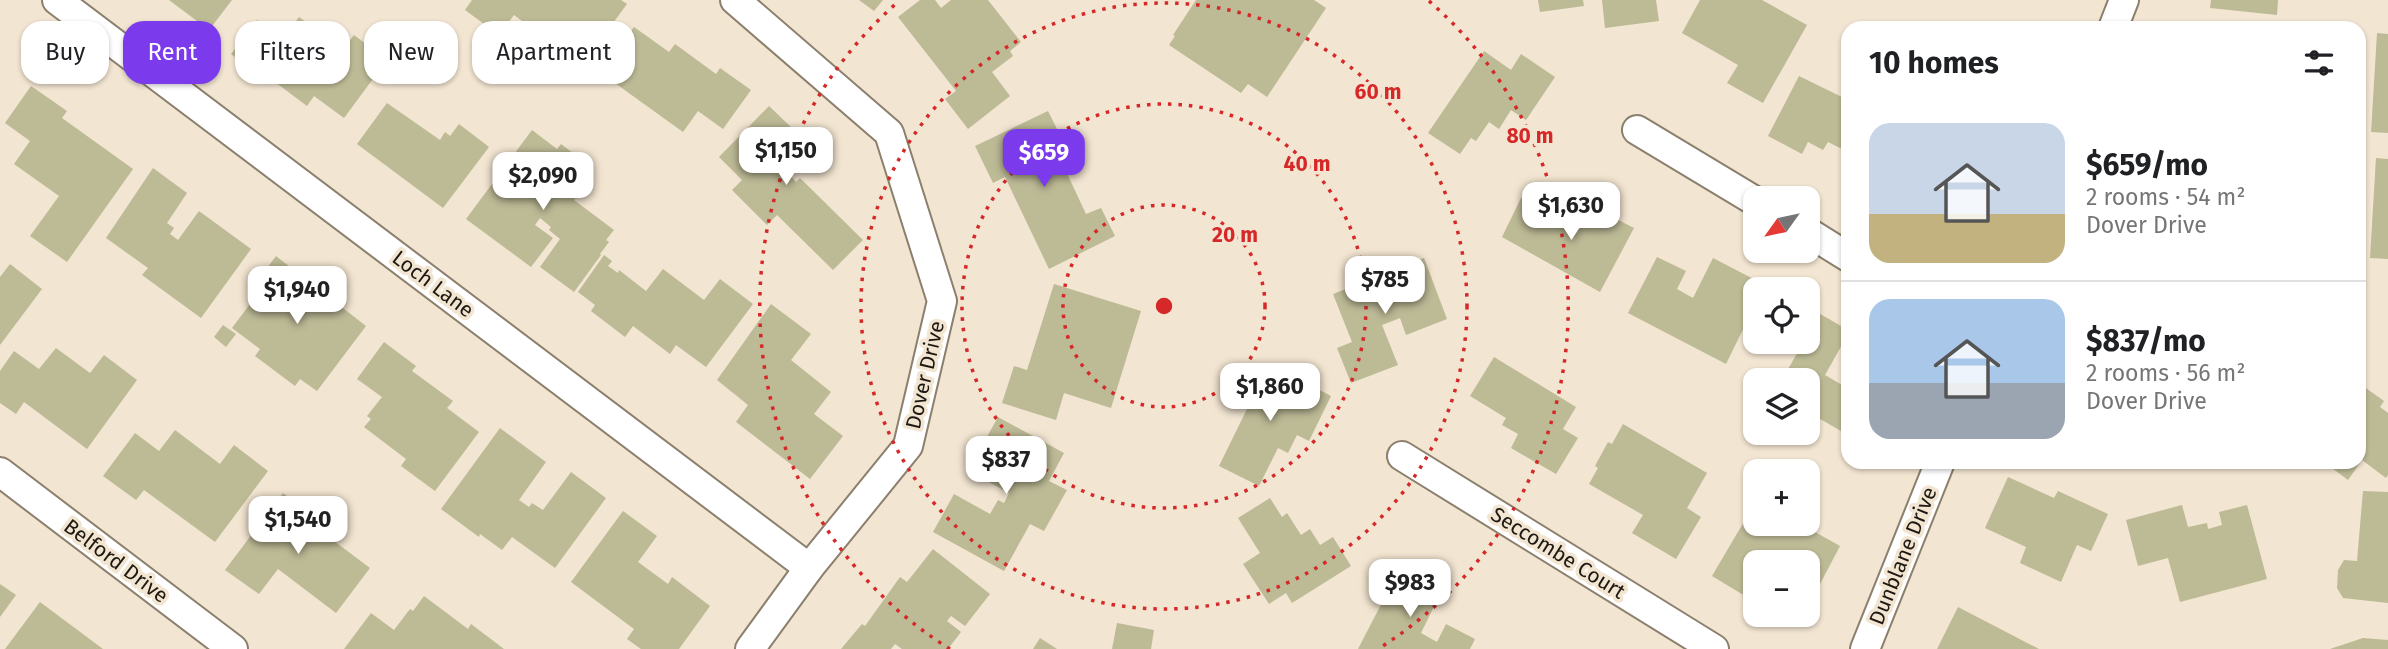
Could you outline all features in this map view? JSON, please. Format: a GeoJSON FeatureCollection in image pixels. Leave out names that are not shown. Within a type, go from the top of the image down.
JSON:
{"type":"FeatureCollection","features":[{"type":"Feature","properties":{"kind":"street","name":"Loch Lane"},"geometry":{"type":"LineString","coordinates":[[57,0],[809,568]]}},
{"type":"Feature","properties":{"kind":"street","name":"Dover Drive"},"geometry":{"type":"LineString","coordinates":[[735,0],[889,133],[942,300],[908,446],[809,568],[750,649]]}},
{"type":"Feature","properties":{"kind":"street"},"geometry":{"type":"LineString","coordinates":[[2116,21],[2124,0]]}},
{"type":"Feature","properties":{"kind":"street"},"geometry":{"type":"LineString","coordinates":[[1637,130],[1743,194]]}},
{"type":"Feature","properties":{"kind":"street"},"geometry":{"type":"LineString","coordinates":[[1820,240],[1841,253]]}},
{"type":"Feature","properties":{"kind":"street","name":"Seccombe Court"},"geometry":{"type":"LineString","coordinates":[[1402,456],[1714,649]]}},
{"type":"Feature","properties":{"kind":"street","name":"Dunblane Drive"},"geometry":{"type":"LineString","coordinates":[[1865,649],[1937,469]]}},
{"type":"Feature","properties":{"kind":"street","name":"Belford Drive"},"geometry":{"type":"LineString","coordinates":[[0,472],[233,649]]}},
{"type":"Feature","properties":{"kind":"building"},"geometry":{"type":"Polygon","coordinates":[[[169,0],[232,0],[216,21],[197,21],[169,0]]]}},
{"type":"Feature","properties":{"kind":"building"},"geometry":{"type":"Polygon","coordinates":[[[472,0],[621,0],[627,4],[615,21],[522,21],[514,15],[510,21],[480,21],[465,10],[472,0]]]}},
{"type":"Feature","properties":{"kind":"building"},"geometry":{"type":"Polygon","coordinates":[[[859,0],[883,0],[874,11],[859,0]]]}},
{"type":"Feature","properties":{"kind":"building"},"geometry":{"type":"Polygon","coordinates":[[[920,0],[935,0],[941,8],[951,0],[988,0],[1021,42],[1010,51],[1013,56],[992,72],[1010,96],[968,129],[945,99],[956,91],[898,17],[920,0]]]}},
{"type":"Feature","properties":{"kind":"building"},"geometry":{"type":"Polygon","coordinates":[[[1196,0],[1314,0],[1326,8],[1267,97],[1248,84],[1241,93],[1169,45],[1196,0]]]}},
{"type":"Feature","properties":{"kind":"building"},"geometry":{"type":"Polygon","coordinates":[[[1538,0],[1583,0],[1584,6],[1540,12],[1538,0]]]}},
{"type":"Feature","properties":{"kind":"building"},"geometry":{"type":"Polygon","coordinates":[[[1602,0],[1656,0],[1659,21],[1605,28],[1602,0]]]}},
{"type":"Feature","properties":{"kind":"building"},"geometry":{"type":"Polygon","coordinates":[[[1700,0],[1762,0],[1807,25],[1763,103],[1727,83],[1738,65],[1682,33],[1700,0]]]}},
{"type":"Feature","properties":{"kind":"building"},"geometry":{"type":"Polygon","coordinates":[[[2211,0],[2278,0],[2277,15],[2210,8],[2211,0]]]}},
{"type":"Feature","properties":{"kind":"building"},"geometry":{"type":"Polygon","coordinates":[[[635,28],[669,52],[675,44],[716,74],[720,68],[751,90],[723,129],[698,111],[683,132],[616,84],[635,84],[635,28]]]}},
{"type":"Feature","properties":{"kind":"building"},"geometry":{"type":"Polygon","coordinates":[[[2377,33],[2388,34],[2388,133],[2371,132],[2377,33]]]}},
{"type":"Feature","properties":{"kind":"building"},"geometry":{"type":"Polygon","coordinates":[[[354,35],[364,43],[364,84],[369,84],[344,118],[314,96],[307,106],[278,84],[350,84],[350,40],[354,35]]]}},
{"type":"Feature","properties":{"kind":"building"},"geometry":{"type":"Polygon","coordinates":[[[1484,51],[1511,70],[1521,54],[1555,77],[1526,120],[1511,110],[1499,129],[1489,122],[1476,141],[1471,138],[1460,154],[1428,133],[1484,51]]]}},
{"type":"Feature","properties":{"kind":"building"},"geometry":{"type":"Polygon","coordinates":[[[1799,76],[1841,97],[1841,148],[1828,142],[1823,150],[1808,142],[1802,154],[1768,136],[1799,76]]]}},
{"type":"Feature","properties":{"kind":"building"},"geometry":{"type":"Polygon","coordinates":[[[31,86],[67,111],[62,118],[133,169],[67,262],[30,236],[59,196],[14,164],[30,141],[5,123],[31,86]]]}},
{"type":"Feature","properties":{"kind":"building"},"geometry":{"type":"Polygon","coordinates":[[[387,103],[440,140],[445,132],[450,136],[459,124],[489,147],[443,208],[357,144],[387,103]]]}},
{"type":"Feature","properties":{"kind":"building"},"geometry":{"type":"Polygon","coordinates":[[[769,106],[816,151],[791,176],[796,182],[800,178],[863,240],[833,270],[777,215],[767,225],[732,190],[742,180],[719,157],[769,106]]]}},
{"type":"Feature","properties":{"kind":"building"},"geometry":{"type":"Polygon","coordinates":[[[1048,111],[1066,147],[1057,152],[1086,214],[1101,208],[1115,236],[1049,269],[1005,177],[993,183],[975,146],[1048,111]]]}},
{"type":"Feature","properties":{"kind":"building"},"geometry":{"type":"Polygon","coordinates":[[[532,130],[557,149],[561,144],[581,159],[569,175],[584,187],[574,200],[614,230],[606,240],[609,242],[601,255],[574,292],[540,267],[560,239],[540,218],[535,225],[553,238],[531,267],[466,219],[532,130]]]}},
{"type":"Feature","properties":{"kind":"building"},"geometry":{"type":"Polygon","coordinates":[[[2376,158],[2388,159],[2388,259],[2370,258],[2376,158]]]}},
{"type":"Feature","properties":{"kind":"building"},"geometry":{"type":"Polygon","coordinates":[[[153,168],[187,193],[167,223],[174,228],[170,234],[178,240],[199,211],[251,249],[201,318],[142,275],[148,268],[106,238],[153,168]]]}},
{"type":"Feature","properties":{"kind":"building"},"geometry":{"type":"Polygon","coordinates":[[[1521,198],[1580,229],[1591,206],[1634,228],[1600,292],[1502,237],[1521,198]]]}},
{"type":"Feature","properties":{"kind":"building"},"geometry":{"type":"Polygon","coordinates":[[[604,255],[612,261],[608,266],[618,273],[619,270],[646,291],[663,269],[704,300],[720,279],[753,304],[706,367],[676,345],[670,354],[633,326],[625,337],[591,311],[595,305],[578,292],[604,255]]]}},
{"type":"Feature","properties":{"kind":"building"},"geometry":{"type":"Polygon","coordinates":[[[276,256],[366,326],[317,391],[300,379],[295,386],[255,356],[260,349],[232,328],[256,296],[250,291],[276,256]]]}},
{"type":"Feature","properties":{"kind":"building"},"geometry":{"type":"Polygon","coordinates":[[[1657,257],[1686,271],[1677,289],[1693,298],[1713,258],[1750,277],[1743,277],[1743,329],[1726,364],[1628,313],[1657,257]]]}},
{"type":"Feature","properties":{"kind":"building"},"geometry":{"type":"Polygon","coordinates":[[[1424,258],[1447,319],[1406,335],[1400,318],[1382,325],[1398,365],[1351,383],[1337,348],[1352,342],[1333,294],[1424,258]]]}},
{"type":"Feature","properties":{"kind":"building"},"geometry":{"type":"Polygon","coordinates":[[[10,264],[42,289],[0,345],[0,277],[10,264]]]}},
{"type":"Feature","properties":{"kind":"building"},"geometry":{"type":"Polygon","coordinates":[[[1054,284],[1141,311],[1111,408],[1064,393],[1056,420],[1002,403],[1014,366],[1027,370],[1054,284]]]}},
{"type":"Feature","properties":{"kind":"building"},"geometry":{"type":"Polygon","coordinates":[[[771,304],[811,334],[791,360],[831,392],[814,414],[843,436],[810,479],[736,422],[748,405],[717,380],[771,304]]]}},
{"type":"Feature","properties":{"kind":"building"},"geometry":{"type":"Polygon","coordinates":[[[1820,314],[1841,326],[1841,346],[1825,375],[1841,384],[1841,431],[1820,419],[1820,368],[1789,368],[1797,354],[1820,354],[1820,314]]]}},
{"type":"Feature","properties":{"kind":"building"},"geometry":{"type":"Polygon","coordinates":[[[223,325],[236,334],[226,347],[214,337],[223,325]]]}},
{"type":"Feature","properties":{"kind":"building"},"geometry":{"type":"Polygon","coordinates":[[[384,342],[416,366],[412,371],[453,401],[447,408],[479,432],[435,491],[401,466],[406,459],[364,427],[371,419],[367,416],[382,397],[357,379],[384,342]]]}},
{"type":"Feature","properties":{"kind":"building"},"geometry":{"type":"Polygon","coordinates":[[[56,348],[90,373],[104,355],[137,380],[87,449],[24,402],[16,414],[0,403],[0,371],[14,351],[39,369],[56,348]]]}},
{"type":"Feature","properties":{"kind":"building"},"geometry":{"type":"Polygon","coordinates":[[[1494,357],[1576,407],[1563,429],[1578,438],[1556,474],[1511,448],[1518,434],[1502,425],[1506,418],[1470,396],[1494,357]]]}},
{"type":"Feature","properties":{"kind":"building"},"geometry":{"type":"Polygon","coordinates":[[[1242,368],[1290,392],[1297,378],[1331,396],[1309,441],[1297,435],[1288,453],[1278,448],[1259,486],[1219,466],[1247,409],[1227,399],[1242,368]]]}},
{"type":"Feature","properties":{"kind":"building"},"geometry":{"type":"Polygon","coordinates":[[[2366,388],[2384,401],[2380,407],[2388,413],[2386,478],[2366,463],[2366,388]]]}},
{"type":"Feature","properties":{"kind":"building"},"geometry":{"type":"Polygon","coordinates":[[[998,417],[1064,453],[1049,481],[1067,490],[1044,531],[1030,524],[1004,571],[933,532],[954,494],[990,514],[998,500],[1004,503],[1009,493],[968,471],[998,417]]]}},
{"type":"Feature","properties":{"kind":"building"},"geometry":{"type":"Polygon","coordinates":[[[1623,424],[1707,473],[1687,508],[1701,517],[1676,559],[1632,533],[1643,515],[1589,484],[1608,442],[1612,444],[1623,424]]]}},
{"type":"Feature","properties":{"kind":"building"},"geometry":{"type":"Polygon","coordinates":[[[500,428],[546,462],[519,500],[529,507],[532,503],[543,510],[571,472],[606,498],[555,568],[512,537],[502,550],[441,509],[500,428]]]}},
{"type":"Feature","properties":{"kind":"building"},"geometry":{"type":"Polygon","coordinates":[[[175,430],[220,464],[234,445],[268,471],[215,542],[144,490],[136,500],[103,476],[135,433],[159,451],[175,430]]]}},
{"type":"Feature","properties":{"kind":"building"},"geometry":{"type":"Polygon","coordinates":[[[2333,469],[2356,469],[2348,480],[2333,469]]]}},
{"type":"Feature","properties":{"kind":"building"},"geometry":{"type":"Polygon","coordinates":[[[2008,477],[2054,498],[2058,491],[2108,514],[2091,551],[2077,545],[2061,582],[2020,563],[2026,547],[1985,528],[2008,477]]]}},
{"type":"Feature","properties":{"kind":"building"},"geometry":{"type":"Polygon","coordinates":[[[2363,491],[2388,492],[2388,603],[2343,598],[2337,588],[2338,570],[2344,560],[2357,561],[2363,491]]]}},
{"type":"Feature","properties":{"kind":"building"},"geometry":{"type":"Polygon","coordinates":[[[283,493],[335,532],[330,538],[370,568],[336,613],[278,569],[259,594],[225,570],[283,493]]]}},
{"type":"Feature","properties":{"kind":"building"},"geometry":{"type":"Polygon","coordinates":[[[1270,498],[1282,517],[1287,513],[1301,535],[1310,529],[1320,545],[1333,537],[1351,566],[1292,603],[1286,593],[1269,604],[1243,564],[1260,553],[1238,518],[1270,498]]]}},
{"type":"Feature","properties":{"kind":"building"},"geometry":{"type":"Polygon","coordinates":[[[2182,505],[2188,527],[2207,523],[2208,529],[2222,525],[2219,512],[2247,505],[2267,579],[2180,602],[2168,558],[2138,566],[2126,520],[2182,505]]]}},
{"type":"Feature","properties":{"kind":"building"},"geometry":{"type":"Polygon","coordinates":[[[623,511],[657,536],[638,562],[668,584],[672,577],[710,606],[679,649],[641,649],[627,639],[634,629],[571,582],[623,511]]]}},
{"type":"Feature","properties":{"kind":"building"},"geometry":{"type":"Polygon","coordinates":[[[1743,523],[1743,536],[1820,535],[1840,546],[1820,584],[1820,550],[1743,550],[1743,595],[1712,576],[1743,523]]]}},
{"type":"Feature","properties":{"kind":"building"},"geometry":{"type":"Polygon","coordinates":[[[933,549],[990,594],[965,626],[951,616],[947,621],[961,632],[948,649],[902,649],[895,644],[891,649],[841,649],[862,624],[865,626],[900,577],[907,582],[933,549]]]}},
{"type":"Feature","properties":{"kind":"building"},"geometry":{"type":"Polygon","coordinates":[[[1400,568],[1442,590],[1421,633],[1437,642],[1446,624],[1475,639],[1470,649],[1358,649],[1400,568]]]}},
{"type":"Feature","properties":{"kind":"building"},"geometry":{"type":"Polygon","coordinates":[[[0,584],[16,595],[0,617],[0,584]]]}},
{"type":"Feature","properties":{"kind":"building"},"geometry":{"type":"Polygon","coordinates":[[[424,596],[468,629],[471,624],[504,649],[344,649],[371,613],[394,630],[424,596]]]}},
{"type":"Feature","properties":{"kind":"building"},"geometry":{"type":"Polygon","coordinates":[[[40,602],[103,649],[5,649],[40,602]]]}},
{"type":"Feature","properties":{"kind":"building"},"geometry":{"type":"Polygon","coordinates":[[[1958,607],[2039,649],[1937,649],[1958,607]]]}},
{"type":"Feature","properties":{"kind":"building"},"geometry":{"type":"Polygon","coordinates":[[[1117,623],[1154,630],[1151,649],[1112,649],[1117,623]]]}},
{"type":"Feature","properties":{"kind":"building"},"geometry":{"type":"Polygon","coordinates":[[[1040,638],[1057,649],[1033,649],[1040,638]]]}},
{"type":"Feature","properties":{"kind":"building"},"geometry":{"type":"Polygon","coordinates":[[[2363,638],[2388,640],[2388,649],[2330,649],[2363,638]]]}}]}
